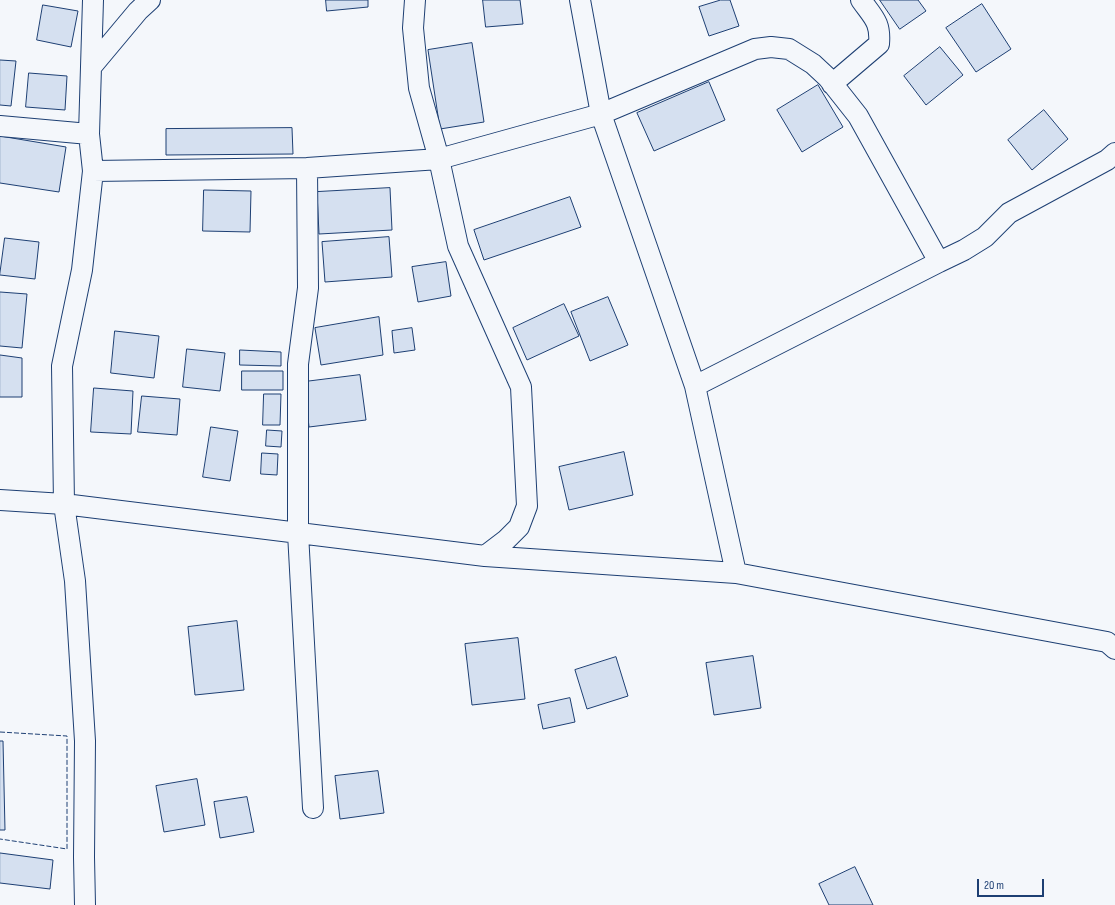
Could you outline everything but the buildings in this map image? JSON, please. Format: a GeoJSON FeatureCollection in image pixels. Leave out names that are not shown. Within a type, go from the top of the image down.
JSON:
{"type":"FeatureCollection","features":[{"type":"Feature","properties":{"kind":"street"},"geometry":{"type":"LineString","coordinates":[[85,905],[85,741],[75,581],[64,504],[62,366],[82,270],[93,171],[90,134],[93,0]]}},
{"type":"Feature","properties":{"kind":"street"},"geometry":{"type":"LineString","coordinates":[[92,66],[138,11],[150,0]]}},
{"type":"Feature","properties":{"kind":"street"},"geometry":{"type":"LineString","coordinates":[[415,0],[413,28],[419,88],[439,159],[458,246],[521,387],[527,506],[519,527],[506,540],[485,556]]}},
{"type":"Feature","properties":{"kind":"street"},"geometry":{"type":"LineString","coordinates":[[580,0],[601,114],[694,386],[736,573]]}},
{"type":"Feature","properties":{"kind":"street"},"geometry":{"type":"LineString","coordinates":[[832,84],[880,44],[880,32],[876,19],[861,0]]}},
{"type":"Feature","properties":{"kind":"street"},"geometry":{"type":"LineString","coordinates":[[93,171],[307,168],[439,159],[601,114],[755,49],[771,47],[789,49],[813,64],[832,84],[858,116],[939,262]]}},
{"type":"Feature","properties":{"kind":"street"},"geometry":{"type":"LineString","coordinates":[[0,126],[90,134]]}},
{"type":"Feature","properties":{"kind":"street"},"geometry":{"type":"LineString","coordinates":[[694,386],[964,250],[985,237],[1009,213],[1107,160],[1115,153]]}},
{"type":"Feature","properties":{"kind":"street"},"geometry":{"type":"LineString","coordinates":[[307,168],[308,288],[298,364],[298,533],[313,808]]}},
{"type":"Feature","properties":{"kind":"street"},"geometry":{"type":"LineString","coordinates":[[0,500],[64,504],[485,556],[736,573],[1107,642],[1115,649]]}},
{"type":"Feature","properties":{"kind":"fence"},"geometry":{"type":"LineString","coordinates":[[0,732],[67,736],[67,849],[0,839]]}}]}
